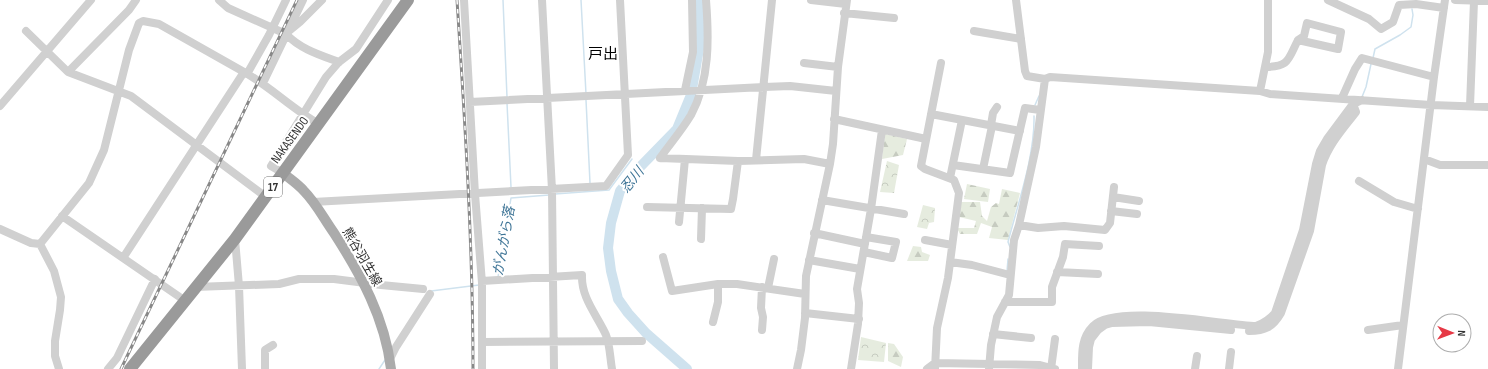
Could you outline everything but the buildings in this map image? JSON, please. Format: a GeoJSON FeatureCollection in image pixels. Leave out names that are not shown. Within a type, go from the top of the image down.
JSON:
{"type":"FeatureCollection","features":[{"type":"Feature","properties":{"kind":"highway","name":"NAKASENDO"},"geometry":{"type":"LineString","coordinates":[[130,369],[184,300],[235,239],[408,0]]}},
{"type":"Feature","properties":{"kind":"main road","name":"熊谷羽生線"},"geometry":{"type":"LineString","coordinates":[[283,174],[305,192],[354,264],[380,319],[390,359]]}},
{"type":"Feature","properties":{"kind":"street"},"geometry":{"type":"LineString","coordinates":[[0,106],[91,0]]}},
{"type":"Feature","properties":{"kind":"street"},"geometry":{"type":"LineString","coordinates":[[68,72],[129,10],[136,0]]}},
{"type":"Feature","properties":{"kind":"street"},"geometry":{"type":"LineString","coordinates":[[218,0],[228,8],[286,34],[291,39],[312,52],[339,62]]}},
{"type":"Feature","properties":{"kind":"street"},"geometry":{"type":"LineString","coordinates":[[123,258],[196,145],[246,73],[273,28],[286,0]]}},
{"type":"Feature","properties":{"kind":"street"},"geometry":{"type":"LineString","coordinates":[[263,84],[303,0]]}},
{"type":"Feature","properties":{"kind":"street"},"geometry":{"type":"LineString","coordinates":[[286,34],[322,0]]}},
{"type":"Feature","properties":{"kind":"street"},"geometry":{"type":"LineString","coordinates":[[283,174],[271,166],[302,114],[326,77],[339,62],[356,49],[388,0]]}},
{"type":"Feature","properties":{"kind":"street"},"geometry":{"type":"LineString","coordinates":[[464,0],[475,194],[482,284],[482,369]]}},
{"type":"Feature","properties":{"kind":"street"},"geometry":{"type":"LineString","coordinates":[[542,0],[552,193],[554,369]]}},
{"type":"Feature","properties":{"kind":"street"},"geometry":{"type":"LineString","coordinates":[[312,202],[475,194],[552,193],[606,186],[628,155],[620,0]]}},
{"type":"Feature","properties":{"kind":"street"},"geometry":{"type":"LineString","coordinates":[[686,90],[694,52],[692,0]]}},
{"type":"Feature","properties":{"kind":"street"},"geometry":{"type":"LineString","coordinates":[[706,0],[708,26],[705,73],[691,115],[660,158],[738,161],[804,160],[830,164]]}},
{"type":"Feature","properties":{"kind":"street"},"geometry":{"type":"LineString","coordinates":[[756,160],[772,0]]}},
{"type":"Feature","properties":{"kind":"street"},"geometry":{"type":"LineString","coordinates":[[811,0],[846,6],[894,18]]}},
{"type":"Feature","properties":{"kind":"street"},"geometry":{"type":"LineString","coordinates":[[1016,0],[1025,71],[1027,76],[1045,79],[1050,77],[1260,90],[1270,94],[1431,105],[1488,107]]}},
{"type":"Feature","properties":{"kind":"street"},"geometry":{"type":"LineString","coordinates":[[1260,90],[1268,52],[1268,0]]}},
{"type":"Feature","properties":{"kind":"street"},"geometry":{"type":"LineString","coordinates":[[1328,0],[1369,19],[1381,29],[1393,22],[1399,5],[1445,4],[1434,77],[1398,369]]}},
{"type":"Feature","properties":{"kind":"street"},"geometry":{"type":"LineString","coordinates":[[1455,0],[1488,1]]}},
{"type":"Feature","properties":{"kind":"street"},"geometry":{"type":"LineString","coordinates":[[1470,106],[1474,1]]}},
{"type":"Feature","properties":{"kind":"street"},"geometry":{"type":"LineString","coordinates":[[796,369],[801,350],[805,313],[805,294],[814,233],[830,164],[838,67],[846,6]]}},
{"type":"Feature","properties":{"kind":"street"},"geometry":{"type":"LineString","coordinates":[[40,244],[89,183],[104,150],[129,50],[139,23],[143,21],[159,24],[246,73],[302,114],[319,124]]}},
{"type":"Feature","properties":{"kind":"street"},"geometry":{"type":"LineString","coordinates":[[1265,67],[1282,65],[1288,60],[1298,40],[1304,36],[1307,23],[1341,32],[1338,49],[1298,40]]}},
{"type":"Feature","properties":{"kind":"street"},"geometry":{"type":"LineString","coordinates":[[26,31],[68,72],[130,96],[266,197]]}},
{"type":"Feature","properties":{"kind":"street"},"geometry":{"type":"LineString","coordinates":[[974,31],[1021,39]]}},
{"type":"Feature","properties":{"kind":"street"},"geometry":{"type":"LineString","coordinates":[[1342,98],[1362,58],[1434,77]]}},
{"type":"Feature","properties":{"kind":"street"},"geometry":{"type":"LineString","coordinates":[[804,63],[838,67]]}},
{"type":"Feature","properties":{"kind":"street"},"geometry":{"type":"LineString","coordinates":[[935,366],[937,328],[950,262],[959,193],[954,180],[921,166],[941,63]]}},
{"type":"Feature","properties":{"kind":"street"},"geometry":{"type":"LineString","coordinates":[[989,366],[993,334],[997,317],[1009,295],[1014,240],[1019,225],[1036,147],[1045,79]]}},
{"type":"Feature","properties":{"kind":"street"},"geometry":{"type":"LineString","coordinates":[[470,102],[790,86],[836,91]]}},
{"type":"Feature","properties":{"kind":"street"},"geometry":{"type":"LineString","coordinates":[[1082,369],[1083,345],[1085,337],[1094,325],[1111,317],[1149,315],[1256,326],[1270,319],[1275,313],[1304,230],[1316,164],[1320,151],[1353,104],[1364,100]]}},
{"type":"Feature","properties":{"kind":"street"},"geometry":{"type":"LineString","coordinates":[[1088,369],[1091,339],[1098,330],[1105,325],[1112,323],[1149,322],[1259,331],[1269,327],[1276,321],[1281,313],[1310,231],[1325,155],[1356,112],[1353,104]]}},
{"type":"Feature","properties":{"kind":"street"},"geometry":{"type":"LineString","coordinates":[[983,169],[992,126],[993,113],[998,107]]}},
{"type":"Feature","properties":{"kind":"street"},"geometry":{"type":"LineString","coordinates":[[953,165],[1010,173],[1025,108],[1040,110]]}},
{"type":"Feature","properties":{"kind":"street"},"geometry":{"type":"LineString","coordinates":[[931,114],[1020,131]]}},
{"type":"Feature","properties":{"kind":"street"},"geometry":{"type":"LineString","coordinates":[[834,119],[926,139]]}},
{"type":"Feature","properties":{"kind":"street"},"geometry":{"type":"LineString","coordinates":[[950,178],[962,120]]}},
{"type":"Feature","properties":{"kind":"street"},"geometry":{"type":"LineString","coordinates":[[850,369],[859,319],[857,289],[871,209],[882,130]]}},
{"type":"Feature","properties":{"kind":"street"},"geometry":{"type":"LineString","coordinates":[[679,222],[685,159]]}},
{"type":"Feature","properties":{"kind":"street"},"geometry":{"type":"LineString","coordinates":[[1424,159],[1440,165],[1488,165]]}},
{"type":"Feature","properties":{"kind":"street"},"geometry":{"type":"LineString","coordinates":[[648,207],[731,209],[738,161]]}},
{"type":"Feature","properties":{"kind":"street"},"geometry":{"type":"LineString","coordinates":[[1359,181],[1394,202],[1418,209]]}},
{"type":"Feature","properties":{"kind":"street"},"geometry":{"type":"LineString","coordinates":[[1019,225],[1038,228],[1064,226],[1105,230],[1110,224],[1114,187]]}},
{"type":"Feature","properties":{"kind":"street"},"geometry":{"type":"LineString","coordinates":[[1113,198],[1139,201]]}},
{"type":"Feature","properties":{"kind":"street"},"geometry":{"type":"LineString","coordinates":[[822,200],[904,214]]}},
{"type":"Feature","properties":{"kind":"street"},"geometry":{"type":"LineString","coordinates":[[701,239],[702,208]]}},
{"type":"Feature","properties":{"kind":"street"},"geometry":{"type":"LineString","coordinates":[[1111,211],[1138,214]]}},
{"type":"Feature","properties":{"kind":"street"},"geometry":{"type":"LineString","coordinates":[[62,216],[184,300]]}},
{"type":"Feature","properties":{"kind":"street"},"geometry":{"type":"LineString","coordinates":[[0,229],[31,243],[40,244]]}},
{"type":"Feature","properties":{"kind":"street"},"geometry":{"type":"LineString","coordinates":[[814,233],[865,244]]}},
{"type":"Feature","properties":{"kind":"street"},"geometry":{"type":"LineString","coordinates":[[235,239],[239,286],[242,369]]}},
{"type":"Feature","properties":{"kind":"street"},"geometry":{"type":"LineString","coordinates":[[925,240],[952,245]]}},
{"type":"Feature","properties":{"kind":"street"},"geometry":{"type":"LineString","coordinates":[[40,244],[54,271],[61,297],[55,341],[55,356],[59,369]]}},
{"type":"Feature","properties":{"kind":"street"},"geometry":{"type":"LineString","coordinates":[[1005,302],[1052,302],[1052,287],[1063,257],[1065,244],[1099,246]]}},
{"type":"Feature","properties":{"kind":"street"},"geometry":{"type":"LineString","coordinates":[[663,257],[672,291],[718,284],[737,284],[805,294]]}},
{"type":"Feature","properties":{"kind":"street"},"geometry":{"type":"LineString","coordinates":[[762,330],[763,317],[761,308],[765,287],[774,259]]}},
{"type":"Feature","properties":{"kind":"street"},"geometry":{"type":"LineString","coordinates":[[810,260],[860,269]]}},
{"type":"Feature","properties":{"kind":"street"},"geometry":{"type":"LineString","coordinates":[[950,262],[1010,275]]}},
{"type":"Feature","properties":{"kind":"street"},"geometry":{"type":"LineString","coordinates":[[1057,272],[1098,274]]}},
{"type":"Feature","properties":{"kind":"street"},"geometry":{"type":"LineString","coordinates":[[482,284],[497,280],[582,275],[584,294],[607,337],[612,369]]}},
{"type":"Feature","properties":{"kind":"street"},"geometry":{"type":"LineString","coordinates":[[110,368],[117,358],[155,279]]}},
{"type":"Feature","properties":{"kind":"street"},"geometry":{"type":"LineString","coordinates":[[195,288],[279,284],[299,280],[334,279],[423,289]]}},
{"type":"Feature","properties":{"kind":"street"},"geometry":{"type":"LineString","coordinates":[[713,322],[718,302],[718,284]]}},
{"type":"Feature","properties":{"kind":"street"},"geometry":{"type":"LineString","coordinates":[[390,359],[430,294]]}},
{"type":"Feature","properties":{"kind":"street"},"geometry":{"type":"LineString","coordinates":[[805,313],[859,319]]}},
{"type":"Feature","properties":{"kind":"street"},"geometry":{"type":"LineString","coordinates":[[1368,330],[1403,325]]}},
{"type":"Feature","properties":{"kind":"street"},"geometry":{"type":"LineString","coordinates":[[993,334],[1031,338]]}},
{"type":"Feature","properties":{"kind":"street"},"geometry":{"type":"LineString","coordinates":[[927,369],[935,366],[1040,365],[1052,369],[1055,339]]}},
{"type":"Feature","properties":{"kind":"street"},"geometry":{"type":"LineString","coordinates":[[482,342],[642,341]]}},
{"type":"Feature","properties":{"kind":"street"},"geometry":{"type":"LineString","coordinates":[[264,369],[265,350],[273,345]]}},
{"type":"Feature","properties":{"kind":"street"},"geometry":{"type":"LineString","coordinates":[[1229,369],[1231,352]]}},
{"type":"Feature","properties":{"kind":"street"},"geometry":{"type":"LineString","coordinates":[[1194,369],[1197,356]]}},
{"type":"Feature","properties":{"kind":"green space"},"geometry":{"type":"Polygon","coordinates":[[[885,134],[907,139],[903,155],[882,159],[885,134]]]}},
{"type":"Feature","properties":{"kind":"green space"},"geometry":{"type":"Polygon","coordinates":[[[887,161],[899,165],[894,193],[880,192],[887,161]]]}},
{"type":"Feature","properties":{"kind":"green space"},"geometry":{"type":"Polygon","coordinates":[[[967,184],[990,189],[988,202],[964,199],[967,184]]]}},
{"type":"Feature","properties":{"kind":"green space"},"geometry":{"type":"Polygon","coordinates":[[[1002,189],[1020,193],[1008,240],[989,238],[992,227],[981,223],[977,234],[960,234],[957,228],[974,228],[976,221],[959,217],[958,202],[980,202],[982,216],[987,221],[991,207],[996,203],[999,204],[1002,189]]]}},
{"type":"Feature","properties":{"kind":"green space"},"geometry":{"type":"Polygon","coordinates":[[[923,205],[935,208],[934,222],[929,223],[927,229],[917,227],[923,205]]]}},
{"type":"Feature","properties":{"kind":"green space"},"geometry":{"type":"Polygon","coordinates":[[[913,246],[921,247],[922,252],[930,255],[928,261],[907,261],[913,246]]]}},
{"type":"Feature","properties":{"kind":"green space"},"geometry":{"type":"Polygon","coordinates":[[[861,337],[886,343],[884,362],[858,360],[861,337]]]}},
{"type":"Feature","properties":{"kind":"green space"},"geometry":{"type":"Polygon","coordinates":[[[888,343],[894,344],[903,357],[901,367],[888,361],[888,343]]]}},
{"type":"Feature","properties":{"kind":"waterway"},"geometry":{"type":"LineString","coordinates":[[503,0],[507,97]]}},
{"type":"Feature","properties":{"kind":"waterway"},"geometry":{"type":"LineString","coordinates":[[581,0],[586,94]]}},
{"type":"Feature","properties":{"kind":"waterway","name":"忍川"},"geometry":{"type":"LineString","coordinates":[[687,369],[646,333],[618,299],[611,271],[608,248],[611,223],[620,191],[641,166],[677,129],[691,95],[700,43],[699,0]]}},
{"type":"Feature","properties":{"kind":"waterway"},"geometry":{"type":"LineString","coordinates":[[1373,58],[1375,49],[1411,27],[1413,15],[1412,9]]}},
{"type":"Feature","properties":{"kind":"waterway"},"geometry":{"type":"LineString","coordinates":[[1362,97],[1366,87],[1371,64]]}},
{"type":"Feature","properties":{"kind":"waterway"},"geometry":{"type":"LineString","coordinates":[[1035,105],[1039,96]]}},
{"type":"Feature","properties":{"kind":"waterway"},"geometry":{"type":"LineString","coordinates":[[586,100],[590,183]]}},
{"type":"Feature","properties":{"kind":"waterway"},"geometry":{"type":"LineString","coordinates":[[507,103],[511,187]]}},
{"type":"Feature","properties":{"kind":"waterway"},"geometry":{"type":"LineString","coordinates":[[1010,247],[1008,242],[1021,196],[1032,147],[1034,116]]}},
{"type":"Feature","properties":{"kind":"waterway","name":"がんがら落"},"geometry":{"type":"LineString","coordinates":[[555,194],[609,190],[632,159]]}},
{"type":"Feature","properties":{"kind":"waterway","name":"がんがら落"},"geometry":{"type":"LineString","coordinates":[[498,277],[511,198],[549,195]]}},
{"type":"Feature","properties":{"kind":"waterway"},"geometry":{"type":"LineString","coordinates":[[1007,271],[1008,259]]}},
{"type":"Feature","properties":{"kind":"waterway","name":"がんがら落"},"geometry":{"type":"LineString","coordinates":[[431,291],[479,285]]}},
{"type":"Feature","properties":{"kind":"waterway","name":"がんがら落"},"geometry":{"type":"LineString","coordinates":[[379,369],[385,360]]}},
{"type":"Feature","properties":{"kind":"railway"},"geometry":{"type":"LineString","coordinates":[[121,369],[297,0]]}},
{"type":"Feature","properties":{"kind":"railway"},"geometry":{"type":"LineString","coordinates":[[457,0],[466,138],[473,323],[473,369]]}},
{"type":"Feature","properties":{"kind":"district","name":"戸出"},"geometry":{"type":"Point","coordinates":[603,54]}}]}
